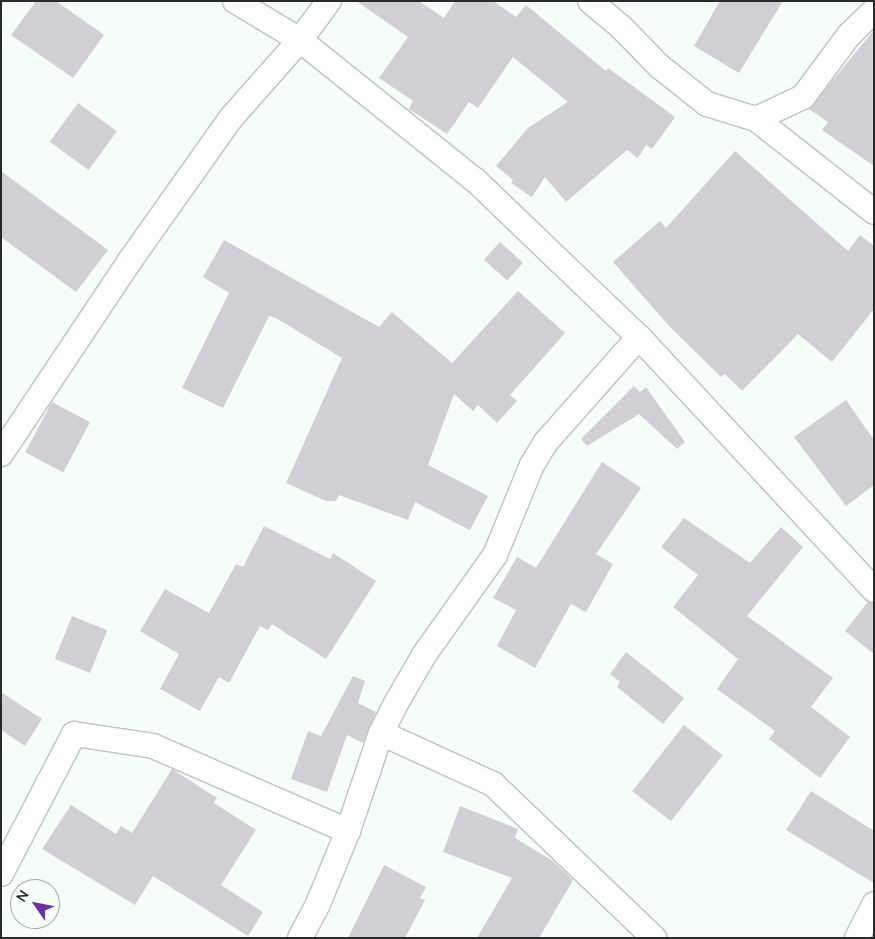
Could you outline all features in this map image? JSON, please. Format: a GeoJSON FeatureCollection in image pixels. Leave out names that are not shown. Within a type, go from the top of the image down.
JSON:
{"type":"FeatureCollection","features":[{"type":"Feature","properties":{"kind":"street"},"geometry":{"type":"LineString","coordinates":[[235,1],[300,40],[475,180],[639,337],[874,590]]}},
{"type":"Feature","properties":{"kind":"street"},"geometry":{"type":"LineString","coordinates":[[1,454],[128,262],[231,118],[300,40],[329,1]]}},
{"type":"Feature","properties":{"kind":"street"},"geometry":{"type":"LineString","coordinates":[[590,1],[621,27],[659,66],[707,104],[756,119],[874,212]]}},
{"type":"Feature","properties":{"kind":"street"},"geometry":{"type":"LineString","coordinates":[[756,119],[803,97],[849,35],[874,11]]}},
{"type":"Feature","properties":{"kind":"street"},"geometry":{"type":"LineString","coordinates":[[300,938],[318,904],[348,831],[381,733],[424,655],[494,555],[532,465],[546,442],[639,337]]}},
{"type":"Feature","properties":{"kind":"street"},"geometry":{"type":"LineString","coordinates":[[381,733],[493,784],[654,938]]}},
{"type":"Feature","properties":{"kind":"street"},"geometry":{"type":"LineString","coordinates":[[1,874],[74,734],[153,746],[348,831]]}},
{"type":"Feature","properties":{"kind":"street"},"geometry":{"type":"LineString","coordinates":[[857,938],[874,904]]}},
{"type":"Feature","properties":{"kind":"building"},"geometry":{"type":"Polygon","coordinates":[[[36,1],[56,1],[104,35],[73,78],[11,35],[36,1]]]}},
{"type":"Feature","properties":{"kind":"building"},"geometry":{"type":"Polygon","coordinates":[[[356,1],[419,1],[444,18],[455,1],[493,1],[516,17],[526,5],[606,71],[608,68],[675,117],[652,149],[646,145],[638,158],[627,150],[566,202],[545,177],[532,197],[511,183],[513,180],[496,166],[528,128],[568,102],[513,57],[478,108],[469,102],[447,134],[409,109],[413,101],[379,78],[408,37],[356,1]]]}},
{"type":"Feature","properties":{"kind":"building"},"geometry":{"type":"Polygon","coordinates":[[[720,1],[783,1],[739,73],[694,46],[720,1]]]}},
{"type":"Feature","properties":{"kind":"building"},"geometry":{"type":"Polygon","coordinates":[[[874,30],[874,166],[822,130],[828,122],[809,109],[874,30]]]}},
{"type":"Feature","properties":{"kind":"building"},"geometry":{"type":"Polygon","coordinates":[[[78,103],[117,131],[89,170],[50,142],[78,103]]]}},
{"type":"Feature","properties":{"kind":"building"},"geometry":{"type":"Polygon","coordinates":[[[735,151],[848,251],[860,235],[874,246],[874,309],[832,362],[798,334],[742,391],[725,374],[721,377],[670,327],[613,262],[660,221],[666,228],[735,151]]]}},
{"type":"Feature","properties":{"kind":"building"},"geometry":{"type":"Polygon","coordinates":[[[1,171],[108,250],[76,292],[1,237],[1,171]]]}},
{"type":"Feature","properties":{"kind":"building"},"geometry":{"type":"Polygon","coordinates":[[[224,240],[379,327],[392,312],[452,363],[518,291],[565,333],[510,395],[517,401],[497,423],[478,405],[473,411],[454,394],[428,465],[488,496],[470,530],[415,502],[408,520],[339,495],[336,501],[326,501],[286,483],[342,358],[276,318],[269,316],[223,408],[182,388],[229,293],[203,277],[224,240]]]}},
{"type":"Feature","properties":{"kind":"building"},"geometry":{"type":"Polygon","coordinates":[[[500,242],[523,263],[507,281],[484,260],[500,242]]]}},
{"type":"Feature","properties":{"kind":"building"},"geometry":{"type":"Polygon","coordinates":[[[634,386],[640,392],[646,387],[685,442],[677,449],[639,414],[587,446],[581,439],[634,386]]]}},
{"type":"Feature","properties":{"kind":"building"},"geometry":{"type":"Polygon","coordinates":[[[846,400],[874,440],[874,485],[846,506],[794,437],[846,400]]]}},
{"type":"Feature","properties":{"kind":"building"},"geometry":{"type":"Polygon","coordinates":[[[52,402],[90,422],[63,473],[25,452],[52,402]]]}},
{"type":"Feature","properties":{"kind":"building"},"geometry":{"type":"Polygon","coordinates":[[[602,462],[641,488],[596,554],[613,564],[586,612],[571,604],[535,668],[497,646],[516,610],[493,598],[517,557],[536,568],[602,462]]]}},
{"type":"Feature","properties":{"kind":"building"},"geometry":{"type":"Polygon","coordinates":[[[684,518],[750,563],[781,527],[803,547],[747,616],[833,678],[811,707],[850,737],[820,778],[769,739],[775,731],[717,689],[738,659],[673,607],[698,575],[661,547],[684,518]]]}},
{"type":"Feature","properties":{"kind":"building"},"geometry":{"type":"Polygon","coordinates":[[[264,526],[330,559],[333,553],[376,581],[326,659],[272,624],[268,630],[260,626],[229,683],[219,677],[200,711],[160,689],[179,654],[140,631],[165,589],[209,613],[236,564],[243,567],[264,526]]]}},
{"type":"Feature","properties":{"kind":"building"},"geometry":{"type":"Polygon","coordinates":[[[868,602],[874,603],[874,654],[845,631],[868,602]]]}},
{"type":"Feature","properties":{"kind":"building"},"geometry":{"type":"Polygon","coordinates":[[[72,616],[107,630],[90,673],[55,659],[72,616]]]}},
{"type":"Feature","properties":{"kind":"building"},"geometry":{"type":"Polygon","coordinates":[[[626,652],[684,698],[663,724],[617,687],[620,682],[610,674],[626,652]]]}},
{"type":"Feature","properties":{"kind":"building"},"geometry":{"type":"Polygon","coordinates":[[[353,676],[365,681],[358,703],[376,712],[363,743],[347,735],[327,792],[291,779],[308,731],[321,736],[353,676]]]}},
{"type":"Feature","properties":{"kind":"building"},"geometry":{"type":"Polygon","coordinates":[[[1,692],[42,719],[25,746],[1,730],[1,692]]]}},
{"type":"Feature","properties":{"kind":"building"},"geometry":{"type":"Polygon","coordinates":[[[684,725],[723,755],[671,821],[632,791],[684,725]]]}},
{"type":"Feature","properties":{"kind":"building"},"geometry":{"type":"Polygon","coordinates":[[[172,769],[217,798],[214,803],[256,830],[221,885],[263,912],[248,936],[153,876],[135,905],[42,849],[71,805],[116,834],[121,826],[132,833],[172,769]]]}},
{"type":"Feature","properties":{"kind":"building"},"geometry":{"type":"Polygon","coordinates":[[[811,791],[874,831],[874,883],[786,830],[811,791]]]}},
{"type":"Feature","properties":{"kind":"building"},"geometry":{"type":"Polygon","coordinates":[[[460,806],[518,829],[515,838],[553,861],[573,880],[539,938],[477,938],[512,878],[443,852],[460,806]]]}},
{"type":"Feature","properties":{"kind":"building"},"geometry":{"type":"Polygon","coordinates":[[[384,865],[426,887],[420,898],[425,900],[405,938],[348,938],[384,865]]]}}]}
